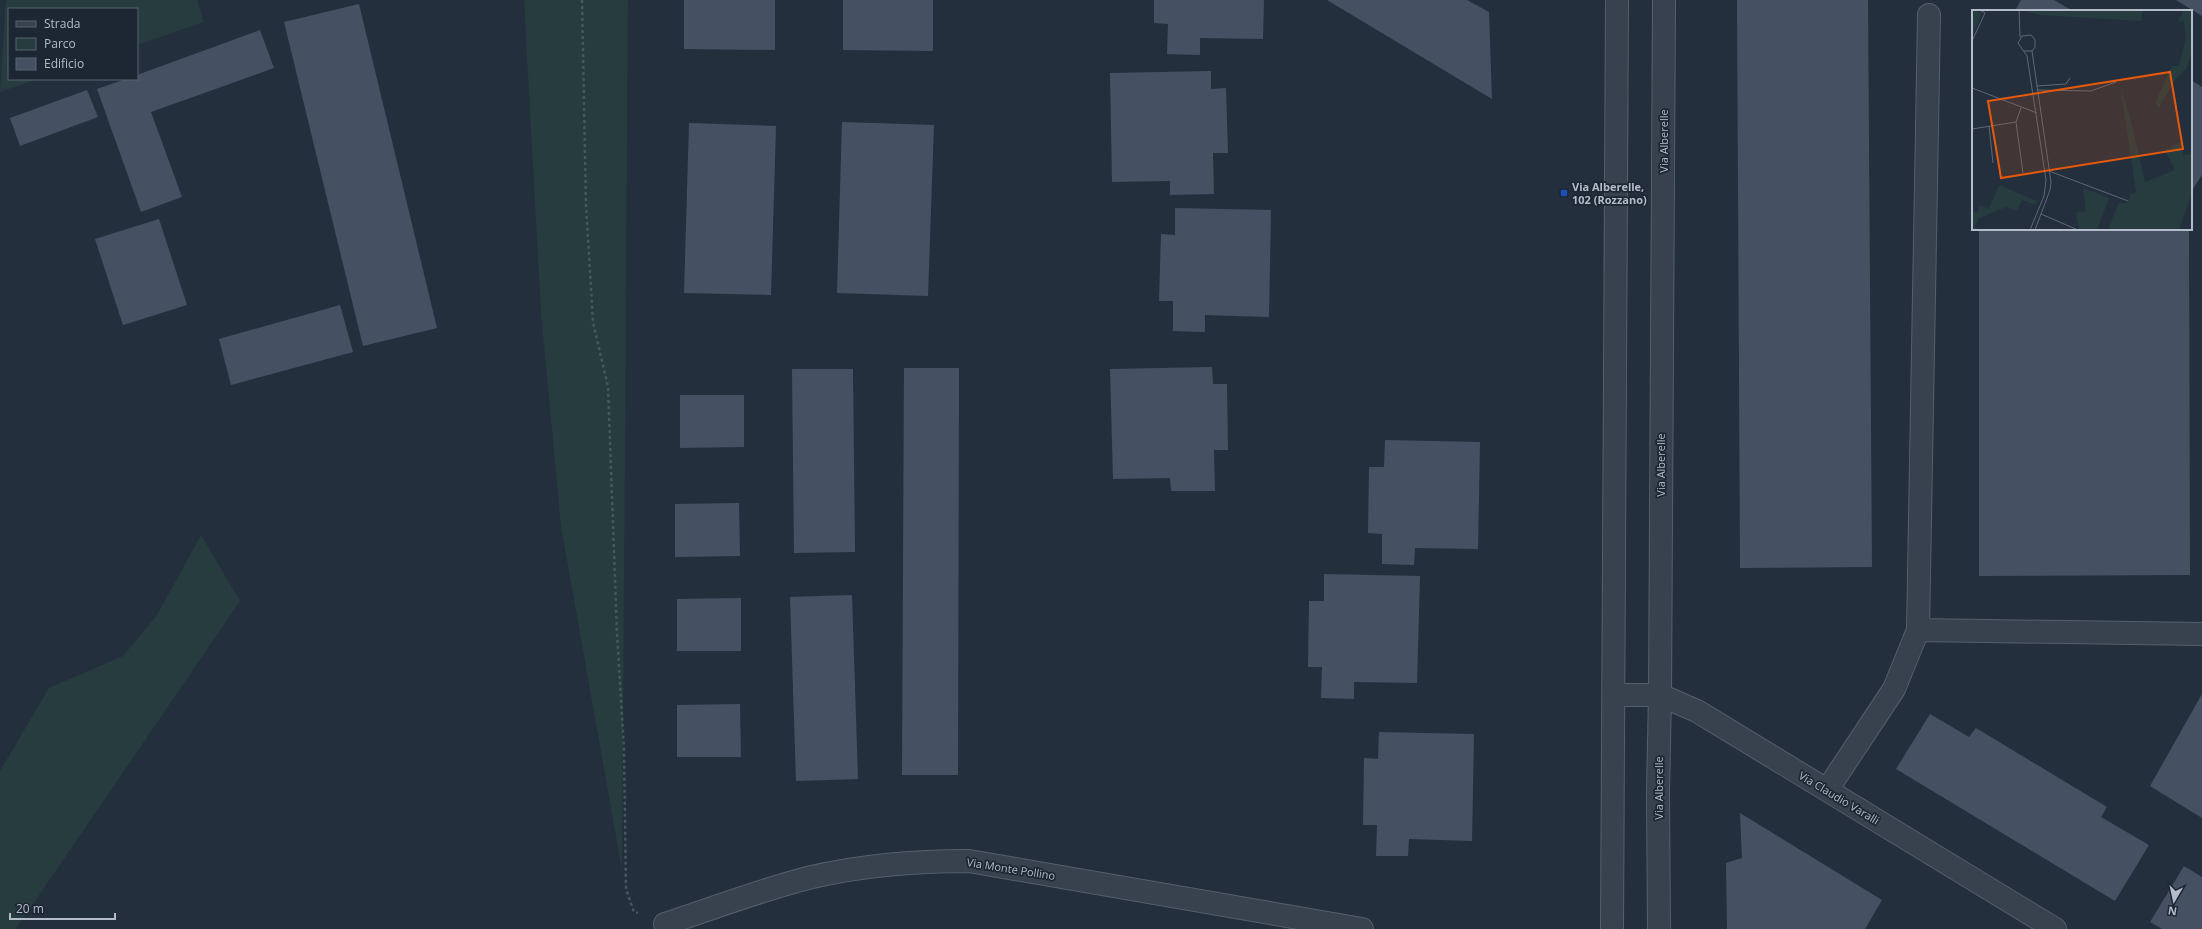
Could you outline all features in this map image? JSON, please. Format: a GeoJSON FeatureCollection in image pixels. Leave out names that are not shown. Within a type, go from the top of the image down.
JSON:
{"type":"FeatureCollection","features":[{"type":"Feature","properties":{"kind":"street"},"geometry":{"type":"LineString","coordinates":[[1612,929],[1617,0]]}},
{"type":"Feature","properties":{"kind":"street","name":"Via Alberelle"},"geometry":{"type":"LineString","coordinates":[[1660,929],[1658,792],[1660,695],[1664,0]]}},
{"type":"Feature","properties":{"kind":"street"},"geometry":{"type":"LineString","coordinates":[[1827,790],[1894,689],[1918,630],[1929,15]]}},
{"type":"Feature","properties":{"kind":"street"},"geometry":{"type":"LineString","coordinates":[[1918,630],[2202,634]]}},
{"type":"Feature","properties":{"kind":"street","name":"Via Claudio Varalli"},"geometry":{"type":"LineString","coordinates":[[1614,695],[1660,695],[1696,711],[2055,929]]}},
{"type":"Feature","properties":{"kind":"street","name":"Via Monte Pollino"},"geometry":{"type":"LineString","coordinates":[[665,924],[819,876],[863,867],[917,862],[969,861],[1362,929]]}},
{"type":"Feature","properties":{"kind":"path"},"geometry":{"type":"LineString","coordinates":[[582,0],[586,205],[593,322],[608,387],[617,633],[624,749],[626,889],[634,912],[665,924]]}},
{"type":"Feature","properties":{"kind":"green space"},"geometry":{"type":"Polygon","coordinates":[[[6,0],[197,0],[204,22],[138,45],[138,8],[8,8],[8,80],[35,80],[0,92],[6,0]]]}},
{"type":"Feature","properties":{"kind":"green space"},"geometry":{"type":"Polygon","coordinates":[[[524,0],[628,0],[622,870],[561,526],[541,313],[524,0]]]}},
{"type":"Feature","properties":{"kind":"green space"},"geometry":{"type":"Polygon","coordinates":[[[201,535],[240,601],[16,929],[0,929],[0,771],[49,688],[123,656],[157,615],[201,535]]]}},
{"type":"Feature","properties":{"kind":"building"},"geometry":{"type":"Polygon","coordinates":[[[684,0],[775,0],[775,50],[684,49],[684,0]]]}},
{"type":"Feature","properties":{"kind":"building"},"geometry":{"type":"Polygon","coordinates":[[[843,0],[933,0],[933,51],[843,50],[843,0]]]}},
{"type":"Feature","properties":{"kind":"building"},"geometry":{"type":"Polygon","coordinates":[[[1154,0],[1264,0],[1263,39],[1200,38],[1200,55],[1167,54],[1168,24],[1154,23],[1154,0]]]}},
{"type":"Feature","properties":{"kind":"building"},"geometry":{"type":"Polygon","coordinates":[[[1327,0],[1467,0],[1489,12],[1492,99],[1327,0]]]}},
{"type":"Feature","properties":{"kind":"building"},"geometry":{"type":"Polygon","coordinates":[[[1737,0],[1868,0],[1872,567],[1740,568],[1737,0]]]}},
{"type":"Feature","properties":{"kind":"building"},"geometry":{"type":"Polygon","coordinates":[[[2021,0],[2054,0],[2071,10],[2016,10],[2021,0]]]}},
{"type":"Feature","properties":{"kind":"building"},"geometry":{"type":"Polygon","coordinates":[[[2176,0],[2202,0],[2202,16],[2176,0]]]}},
{"type":"Feature","properties":{"kind":"building"},"geometry":{"type":"Polygon","coordinates":[[[359,4],[437,328],[363,346],[284,22],[359,4]]]}},
{"type":"Feature","properties":{"kind":"building"},"geometry":{"type":"Polygon","coordinates":[[[260,30],[274,68],[151,112],[182,197],[141,212],[97,89],[123,80],[138,80],[138,75],[260,30]]]}},
{"type":"Feature","properties":{"kind":"building"},"geometry":{"type":"Polygon","coordinates":[[[1211,71],[1211,89],[1226,88],[1228,153],[1213,153],[1214,194],[1170,195],[1170,181],[1112,182],[1110,73],[1211,71]]]}},
{"type":"Feature","properties":{"kind":"building"},"geometry":{"type":"Polygon","coordinates":[[[2192,81],[2202,87],[2202,175],[2192,190],[2192,81]]]}},
{"type":"Feature","properties":{"kind":"building"},"geometry":{"type":"Polygon","coordinates":[[[87,90],[98,117],[20,146],[10,118],[87,90]]]}},
{"type":"Feature","properties":{"kind":"building"},"geometry":{"type":"Polygon","coordinates":[[[842,122],[934,125],[928,296],[837,293],[842,122]]]}},
{"type":"Feature","properties":{"kind":"building"},"geometry":{"type":"Polygon","coordinates":[[[689,123],[776,126],[771,295],[684,293],[689,123]]]}},
{"type":"Feature","properties":{"kind":"building"},"geometry":{"type":"Polygon","coordinates":[[[1175,208],[1271,210],[1269,317],[1205,315],[1205,332],[1173,331],[1173,301],[1159,301],[1161,234],[1175,235],[1175,208]]]}},
{"type":"Feature","properties":{"kind":"building"},"geometry":{"type":"Polygon","coordinates":[[[159,219],[187,305],[123,325],[95,239],[159,219]]]}},
{"type":"Feature","properties":{"kind":"building"},"geometry":{"type":"Polygon","coordinates":[[[1979,230],[2189,230],[2190,575],[1979,576],[1979,230]]]}},
{"type":"Feature","properties":{"kind":"building"},"geometry":{"type":"Polygon","coordinates":[[[340,305],[353,352],[231,385],[219,339],[340,305]]]}},
{"type":"Feature","properties":{"kind":"building"},"geometry":{"type":"Polygon","coordinates":[[[1212,367],[1213,384],[1227,384],[1228,450],[1214,450],[1215,491],[1171,491],[1170,478],[1113,479],[1110,369],[1212,367]]]}},
{"type":"Feature","properties":{"kind":"building"},"geometry":{"type":"Polygon","coordinates":[[[904,368],[959,368],[958,775],[902,775],[904,368]]]}},
{"type":"Feature","properties":{"kind":"building"},"geometry":{"type":"Polygon","coordinates":[[[792,369],[853,369],[855,552],[794,553],[792,369]]]}},
{"type":"Feature","properties":{"kind":"building"},"geometry":{"type":"Polygon","coordinates":[[[680,395],[744,395],[744,447],[680,448],[680,395]]]}},
{"type":"Feature","properties":{"kind":"building"},"geometry":{"type":"Polygon","coordinates":[[[1385,440],[1480,442],[1478,549],[1415,548],[1414,565],[1382,564],[1382,534],[1368,533],[1369,467],[1384,467],[1385,440]]]}},
{"type":"Feature","properties":{"kind":"building"},"geometry":{"type":"Polygon","coordinates":[[[739,503],[740,556],[675,557],[675,504],[739,503]]]}},
{"type":"Feature","properties":{"kind":"building"},"geometry":{"type":"Polygon","coordinates":[[[1324,574],[1420,576],[1417,683],[1354,682],[1354,699],[1321,698],[1322,667],[1308,667],[1309,601],[1324,601],[1324,574]]]}},
{"type":"Feature","properties":{"kind":"building"},"geometry":{"type":"Polygon","coordinates":[[[852,595],[858,779],[796,781],[790,597],[852,595]]]}},
{"type":"Feature","properties":{"kind":"building"},"geometry":{"type":"Polygon","coordinates":[[[741,598],[741,651],[677,651],[677,599],[741,598]]]}},
{"type":"Feature","properties":{"kind":"building"},"geometry":{"type":"Polygon","coordinates":[[[2202,694],[2202,818],[2150,786],[2202,694]]]}},
{"type":"Feature","properties":{"kind":"building"},"geometry":{"type":"Polygon","coordinates":[[[740,704],[741,757],[677,757],[677,705],[740,704]]]}},
{"type":"Feature","properties":{"kind":"building"},"geometry":{"type":"Polygon","coordinates":[[[1930,714],[1969,737],[1976,728],[2107,807],[2101,817],[2149,845],[2115,901],[1896,769],[1930,714]]]}},
{"type":"Feature","properties":{"kind":"building"},"geometry":{"type":"Polygon","coordinates":[[[1379,732],[1474,734],[1472,841],[1409,839],[1408,856],[1376,856],[1377,825],[1363,825],[1364,758],[1378,759],[1379,732]]]}},
{"type":"Feature","properties":{"kind":"building"},"geometry":{"type":"Polygon","coordinates":[[[1740,813],[1882,900],[1865,929],[1727,929],[1726,863],[1742,858],[1740,813]]]}},
{"type":"Feature","properties":{"kind":"building"},"geometry":{"type":"Polygon","coordinates":[[[2184,866],[2202,877],[2202,929],[2162,929],[2150,922],[2184,866]]]}},
{"type":"Feature","properties":{"kind":"place","name":"Via Alberelle, 102 (Rozzano)"},"geometry":{"type":"Point","coordinates":[1564,193]}}]}
